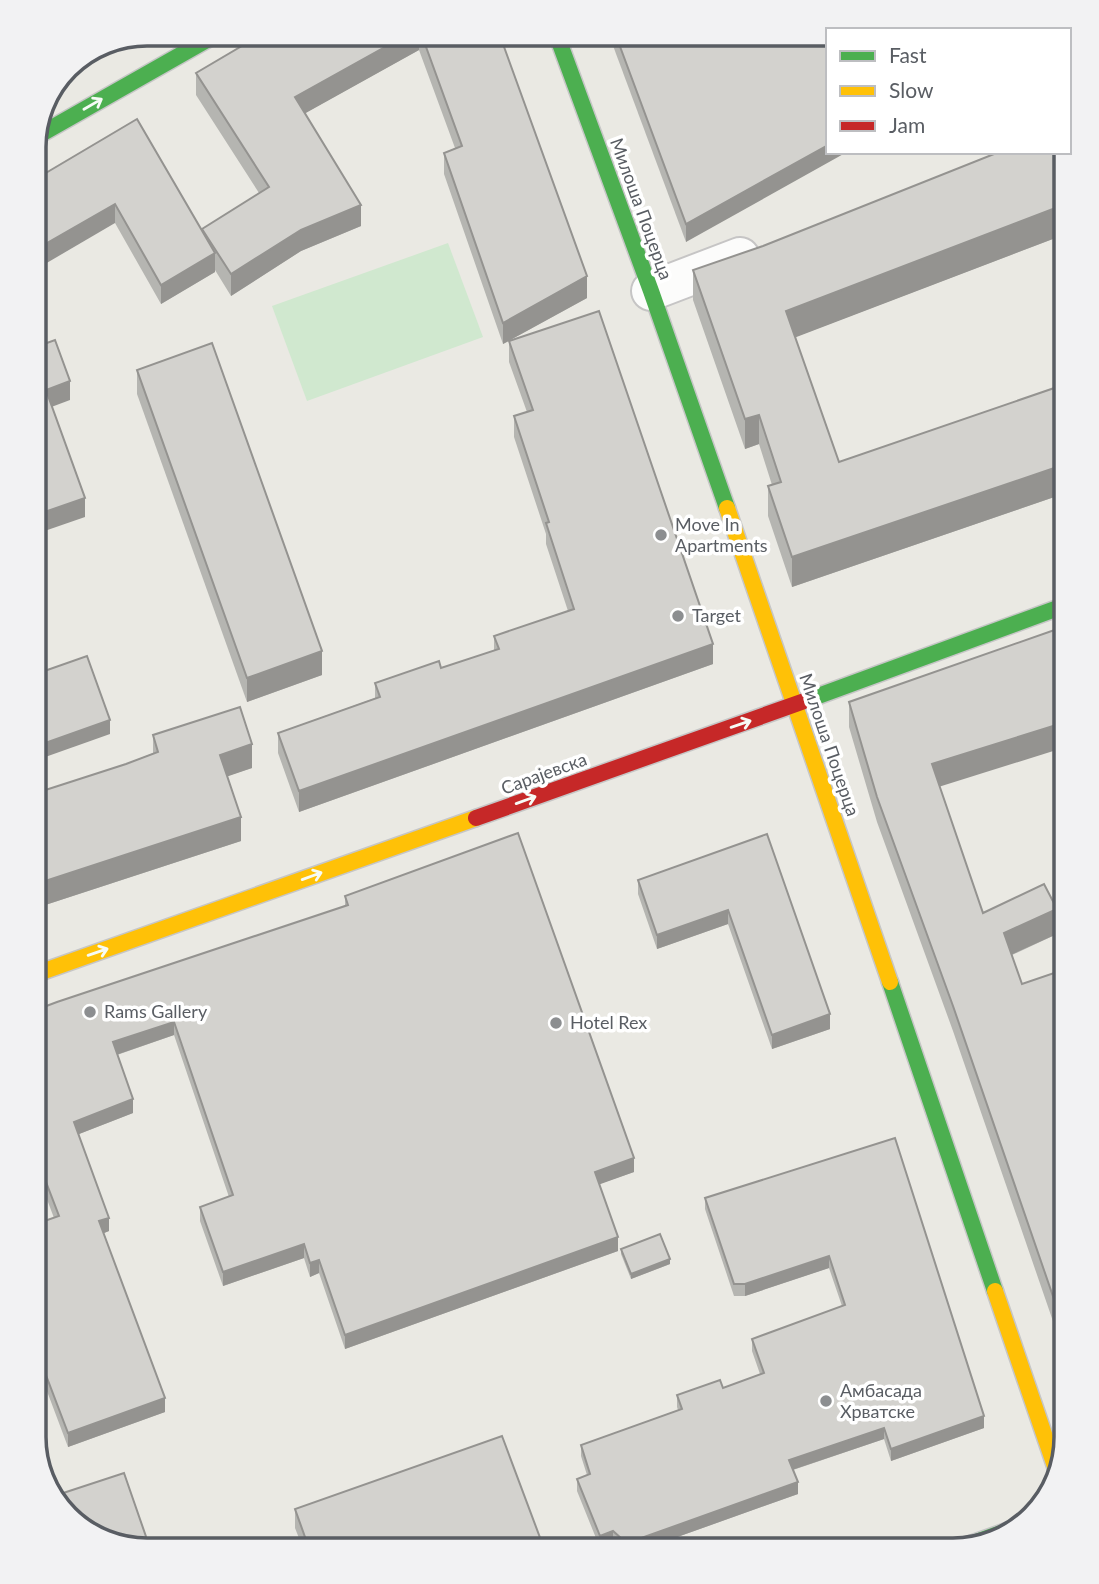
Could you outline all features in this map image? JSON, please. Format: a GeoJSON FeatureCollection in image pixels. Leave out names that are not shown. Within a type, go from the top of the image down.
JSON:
{"type":"FeatureCollection","features":[{"type":"Feature","properties":{"kind":"street"},"geometry":{"type":"LineString","coordinates":[[47,130],[198,45]]}},
{"type":"Feature","properties":{"kind":"street","name":"Милоша Поцерца"},"geometry":{"type":"LineString","coordinates":[[561,46],[651,291],[1052,1457]]}},
{"type":"Feature","properties":{"kind":"street"},"geometry":{"type":"LineString","coordinates":[[651,291],[769,246]]}},
{"type":"Feature","properties":{"kind":"street","name":"Сарајевска"},"geometry":{"type":"LineString","coordinates":[[45,971],[795,705],[1054,609]]}},
{"type":"Feature","properties":{"kind":"green space"},"geometry":{"type":"Polygon","coordinates":[[[448,243],[483,337],[307,401],[272,306],[448,243]]]}},
{"type":"Feature","properties":{"kind":"building"},"geometry":{"type":"Polygon","coordinates":[[[243,45],[388,45],[295,97],[361,205],[301,230],[231,274],[202,229],[269,187],[196,73],[243,45]]]}},
{"type":"Feature","properties":{"kind":"building"},"geometry":{"type":"Polygon","coordinates":[[[425,45],[504,45],[587,276],[503,323],[444,153],[462,146],[425,45]]]}},
{"type":"Feature","properties":{"kind":"building"},"geometry":{"type":"Polygon","coordinates":[[[620,46],[826,46],[826,146],[686,224],[620,46]]]}},
{"type":"Feature","properties":{"kind":"building"},"geometry":{"type":"Polygon","coordinates":[[[137,119],[215,253],[161,285],[115,204],[46,244],[46,173],[137,119]]]}},
{"type":"Feature","properties":{"kind":"building"},"geometry":{"type":"Polygon","coordinates":[[[994,154],[1054,154],[1054,209],[786,311],[839,462],[1054,388],[1054,468],[792,557],[768,486],[781,482],[759,415],[745,419],[693,270],[763,246],[994,154]]]}},
{"type":"Feature","properties":{"kind":"building"},"geometry":{"type":"Polygon","coordinates":[[[599,311],[713,644],[299,791],[278,733],[380,697],[375,683],[439,661],[441,668],[499,649],[494,636],[574,609],[514,416],[533,410],[509,341],[599,311]]]}},
{"type":"Feature","properties":{"kind":"building"},"geometry":{"type":"Polygon","coordinates":[[[55,340],[70,381],[46,390],[85,498],[46,512],[46,343],[55,340]]]}},
{"type":"Feature","properties":{"kind":"building"},"geometry":{"type":"Polygon","coordinates":[[[212,343],[322,651],[247,678],[137,370],[212,343]]]}},
{"type":"Feature","properties":{"kind":"building"},"geometry":{"type":"Polygon","coordinates":[[[1054,630],[1054,726],[932,764],[983,913],[1044,884],[1054,903],[1054,910],[1004,933],[1022,984],[1054,973],[1054,1299],[953,1006],[877,797],[849,702],[1054,630]]]}},
{"type":"Feature","properties":{"kind":"building"},"geometry":{"type":"Polygon","coordinates":[[[87,656],[110,720],[46,743],[46,671],[87,656]]]}},
{"type":"Feature","properties":{"kind":"building"},"geometry":{"type":"Polygon","coordinates":[[[240,707],[252,744],[220,755],[241,817],[45,881],[45,790],[158,752],[153,735],[240,707]]]}},
{"type":"Feature","properties":{"kind":"building"},"geometry":{"type":"Polygon","coordinates":[[[518,833],[634,1158],[595,1172],[618,1237],[345,1335],[319,1260],[310,1263],[304,1244],[223,1272],[200,1207],[233,1195],[174,1022],[113,1042],[133,1099],[74,1122],[109,1218],[99,1221],[165,1398],[68,1433],[45,1373],[45,1221],[59,1216],[45,1180],[45,1006],[348,905],[345,896],[518,833]]]}},
{"type":"Feature","properties":{"kind":"building"},"geometry":{"type":"Polygon","coordinates":[[[767,834],[830,1014],[772,1035],[728,910],[657,935],[638,880],[767,834]]]}},
{"type":"Feature","properties":{"kind":"building"},"geometry":{"type":"Polygon","coordinates":[[[895,1138],[984,1416],[891,1449],[884,1428],[789,1460],[798,1482],[641,1538],[621,1538],[613,1531],[600,1536],[577,1479],[590,1474],[581,1445],[682,1409],[677,1395],[720,1380],[723,1388],[764,1373],[752,1339],[845,1305],[829,1256],[745,1284],[734,1284],[705,1198],[895,1138]]]}},
{"type":"Feature","properties":{"kind":"building"},"geometry":{"type":"Polygon","coordinates":[[[660,1234],[670,1259],[631,1274],[621,1249],[660,1234]]]}},
{"type":"Feature","properties":{"kind":"building"},"geometry":{"type":"Polygon","coordinates":[[[502,1436],[540,1538],[305,1538],[295,1509],[502,1436]]]}},
{"type":"Feature","properties":{"kind":"building"},"geometry":{"type":"Polygon","coordinates":[[[124,1473],[146,1538],[127,1537],[90,1522],[63,1493],[124,1473]]]}},
{"type":"Feature","properties":{"kind":"tram line"},"geometry":{"type":"LineString","coordinates":[[90,63],[104,56]]}},
{"type":"Feature","properties":{"kind":"traffic: fast"},"geometry":{"type":"LineString","coordinates":[[47,130],[198,45]]}},
{"type":"Feature","properties":{"kind":"traffic: fast"},"geometry":{"type":"LineString","coordinates":[[561,46],[727,508]]}},
{"type":"Feature","properties":{"kind":"traffic: fast"},"geometry":{"type":"LineString","coordinates":[[810,699],[1054,609]]}},
{"type":"Feature","properties":{"kind":"traffic: fast"},"geometry":{"type":"LineString","coordinates":[[890,982],[995,1291]]}},
{"type":"Feature","properties":{"kind":"traffic: slow"},"geometry":{"type":"LineString","coordinates":[[727,508],[890,982]]}},
{"type":"Feature","properties":{"kind":"traffic: slow"},"geometry":{"type":"LineString","coordinates":[[45,971],[476,818]]}},
{"type":"Feature","properties":{"kind":"traffic: slow"},"geometry":{"type":"LineString","coordinates":[[995,1291],[1052,1457]]}},
{"type":"Feature","properties":{"kind":"traffic: jam"},"geometry":{"type":"LineString","coordinates":[[476,818],[810,699]]}},
{"type":"Feature","properties":{"kind":"place","name":"Move In Apartments"},"geometry":{"type":"Point","coordinates":[661,535]}},
{"type":"Feature","properties":{"kind":"place","name":"Target"},"geometry":{"type":"Point","coordinates":[678,616]}},
{"type":"Feature","properties":{"kind":"place","name":"Rams Gallery"},"geometry":{"type":"Point","coordinates":[90,1012]}},
{"type":"Feature","properties":{"kind":"place","name":"Hotel Rex"},"geometry":{"type":"Point","coordinates":[556,1023]}},
{"type":"Feature","properties":{"kind":"place","name":"Амбасада Хрватске"},"geometry":{"type":"Point","coordinates":[826,1401]}}]}
